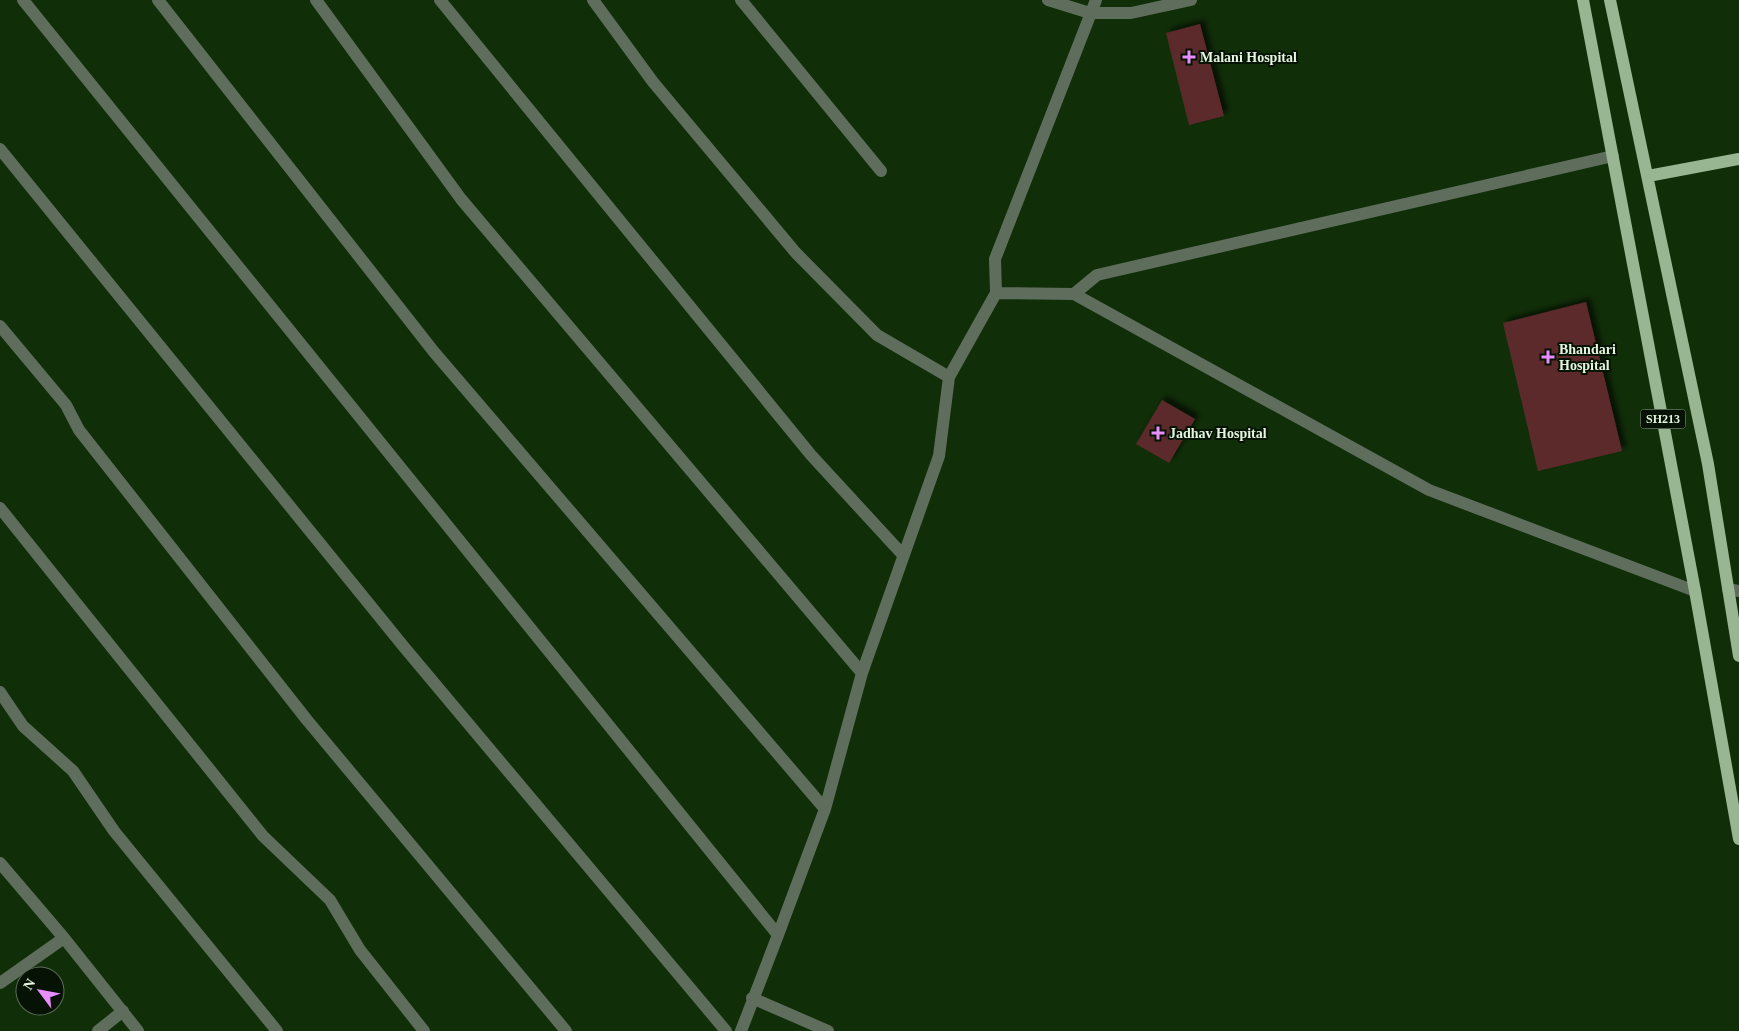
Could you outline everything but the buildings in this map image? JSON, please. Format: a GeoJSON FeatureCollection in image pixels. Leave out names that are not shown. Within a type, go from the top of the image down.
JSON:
{"type":"FeatureCollection","features":[{"type":"Feature","properties":{"kind":"main road","name":"SH213"},"geometry":{"type":"LineString","coordinates":[[1582,0],[1695,592],[1739,839]]}},
{"type":"Feature","properties":{"kind":"main road","name":"SH213"},"geometry":{"type":"LineString","coordinates":[[1610,0],[1734,590],[1739,656]]}},
{"type":"Feature","properties":{"kind":"main road"},"geometry":{"type":"LineString","coordinates":[[1648,176],[1739,159]]}},
{"type":"Feature","properties":{"kind":"street"},"geometry":{"type":"LineString","coordinates":[[23,0],[778,935]]}},
{"type":"Feature","properties":{"kind":"street"},"geometry":{"type":"LineString","coordinates":[[158,0],[434,352],[825,809]]}},
{"type":"Feature","properties":{"kind":"street"},"geometry":{"type":"LineString","coordinates":[[316,0],[462,199],[862,673]]}},
{"type":"Feature","properties":{"kind":"street"},"geometry":{"type":"LineString","coordinates":[[440,0],[811,454],[903,555]]}},
{"type":"Feature","properties":{"kind":"street"},"geometry":{"type":"LineString","coordinates":[[593,0],[653,82],[796,253],[877,334],[949,377]]}},
{"type":"Feature","properties":{"kind":"street"},"geometry":{"type":"LineString","coordinates":[[741,0],[881,171]]}},
{"type":"Feature","properties":{"kind":"street"},"geometry":{"type":"LineString","coordinates":[[1048,0],[1090,13],[1131,13],[1191,0]]}},
{"type":"Feature","properties":{"kind":"street"},"geometry":{"type":"LineString","coordinates":[[741,1031],[825,809],[862,673],[939,456],[949,377],[996,293],[995,259],[1096,0]]}},
{"type":"Feature","properties":{"kind":"street"},"geometry":{"type":"LineString","coordinates":[[0,149],[404,647],[726,1031]]}},
{"type":"Feature","properties":{"kind":"street"},"geometry":{"type":"LineString","coordinates":[[1074,294],[1097,274],[1613,156]]}},
{"type":"Feature","properties":{"kind":"street"},"geometry":{"type":"LineString","coordinates":[[996,293],[1074,294],[1429,490],[1695,592]]}},
{"type":"Feature","properties":{"kind":"street"},"geometry":{"type":"LineString","coordinates":[[0,326],[66,405],[78,430],[307,720],[566,1031]]}},
{"type":"Feature","properties":{"kind":"street"},"geometry":{"type":"LineString","coordinates":[[0,508],[263,836],[330,900],[360,950],[424,1031]]}},
{"type":"Feature","properties":{"kind":"street"},"geometry":{"type":"LineString","coordinates":[[0,692],[23,726],[73,771],[114,831],[277,1031]]}},
{"type":"Feature","properties":{"kind":"street"},"geometry":{"type":"LineString","coordinates":[[0,863],[64,938],[138,1031]]}},
{"type":"Feature","properties":{"kind":"street"},"geometry":{"type":"LineString","coordinates":[[0,983],[64,938]]}},
{"type":"Feature","properties":{"kind":"street"},"geometry":{"type":"LineString","coordinates":[[752,998],[828,1031]]}},
{"type":"Feature","properties":{"kind":"street"},"geometry":{"type":"LineString","coordinates":[[98,1031],[122,1011]]}},
{"type":"Feature","properties":{"kind":"place","name":"Malani Hospital"},"geometry":{"type":"Point","coordinates":[1189,57]}},
{"type":"Feature","properties":{"kind":"place","name":"Bhandari Hospital"},"geometry":{"type":"Point","coordinates":[1548,357]}},
{"type":"Feature","properties":{"kind":"place","name":"Jadhav Hospital"},"geometry":{"type":"Point","coordinates":[1158,433]}}]}
